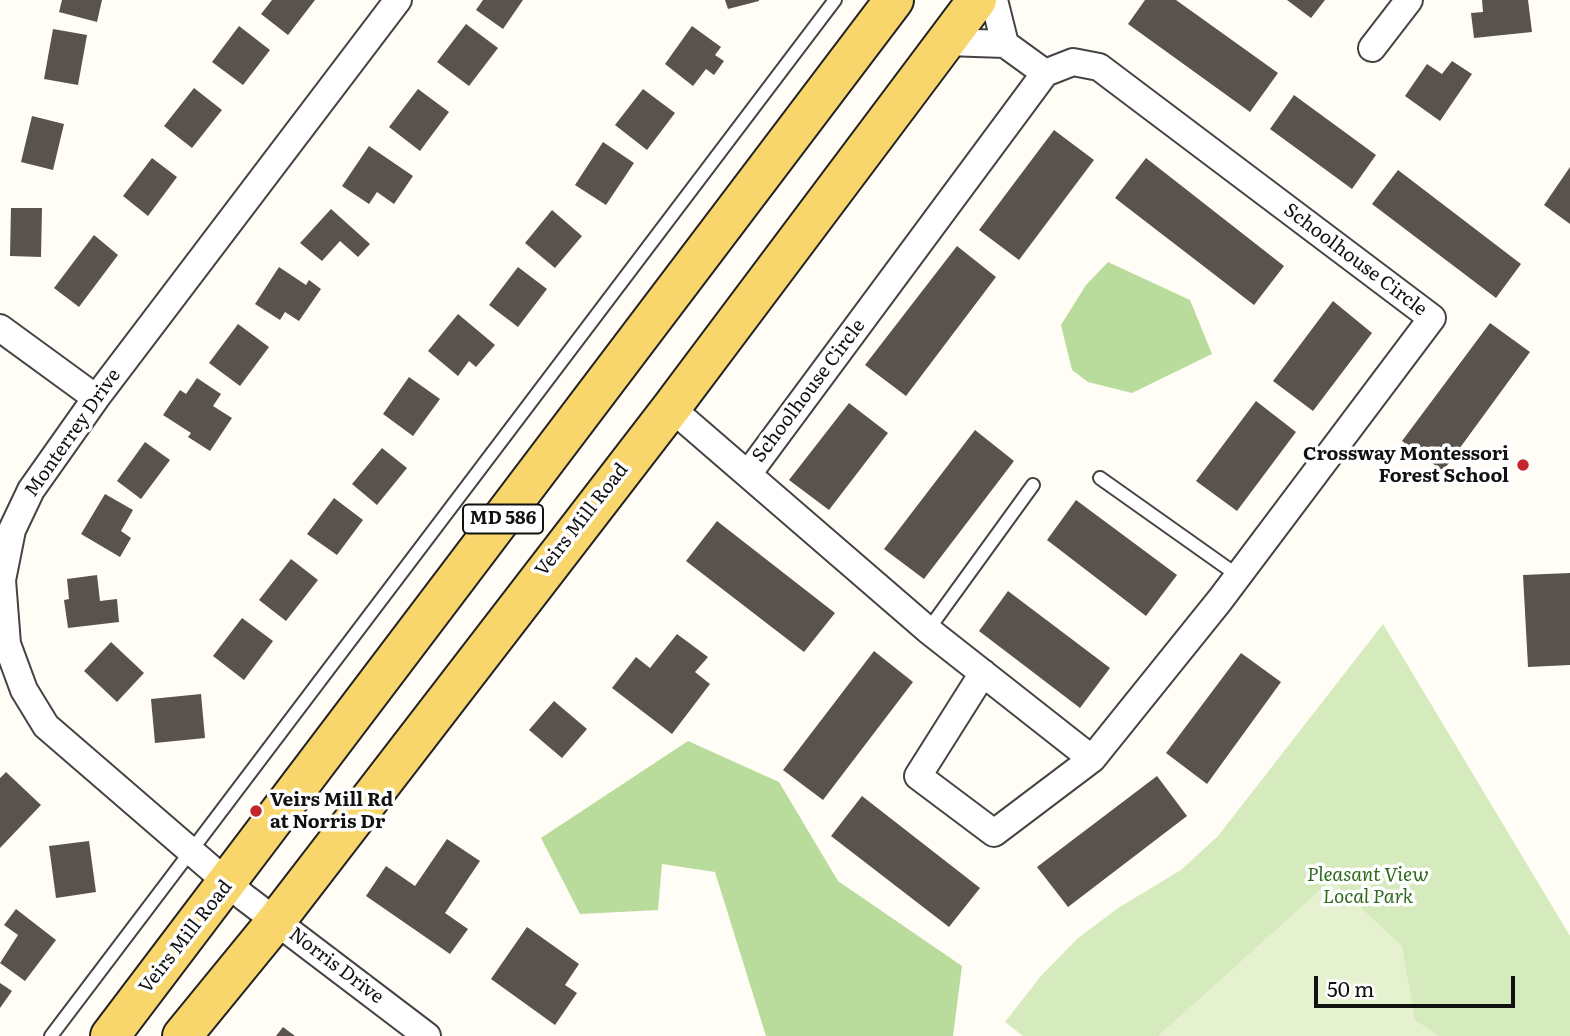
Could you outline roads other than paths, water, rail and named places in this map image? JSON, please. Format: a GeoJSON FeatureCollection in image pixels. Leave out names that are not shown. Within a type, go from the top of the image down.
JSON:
{"type":"FeatureCollection","features":[{"type":"Feature","properties":{"kind":"main road","name":"Veirs Mill Road"},"geometry":{"type":"LineString","coordinates":[[110,1036],[236,890],[894,0]]}},
{"type":"Feature","properties":{"kind":"main road","name":"Veirs Mill Road"},"geometry":{"type":"LineString","coordinates":[[181,1036],[276,921],[671,408],[977,0]]}},
{"type":"Feature","properties":{"kind":"street","name":"Monterrey Drive"},"geometry":{"type":"LineString","coordinates":[[236,890],[46,726],[24,690],[7,644],[2,580],[12,530],[31,490],[96,398],[398,0]]}},
{"type":"Feature","properties":{"kind":"street"},"geometry":{"type":"LineString","coordinates":[[994,0],[1005,44]]}},
{"type":"Feature","properties":{"kind":"street"},"geometry":{"type":"LineString","coordinates":[[1372,48],[1409,0]]}},
{"type":"Feature","properties":{"kind":"street"},"geometry":{"type":"LineString","coordinates":[[946,42],[1005,44],[1045,72]]}},
{"type":"Feature","properties":{"kind":"street","name":"Schoolhouse Circle"},"geometry":{"type":"LineString","coordinates":[[748,474],[1045,72],[1073,62],[1099,67],[1432,318],[1237,575],[1092,759],[994,833],[918,776],[983,673]]}},
{"type":"Feature","properties":{"kind":"street"},"geometry":{"type":"LineString","coordinates":[[0,328],[96,398]]}},
{"type":"Feature","properties":{"kind":"street","name":"Schoolhouse Circle"},"geometry":{"type":"LineString","coordinates":[[671,408],[928,630],[1092,759]]}},
{"type":"Feature","properties":{"kind":"street","name":"Norris Drive"},"geometry":{"type":"LineString","coordinates":[[236,890],[427,1036]]}},
{"type":"Feature","properties":{"kind":"lane"},"geometry":{"type":"LineString","coordinates":[[51,1036],[835,0]]}},
{"type":"Feature","properties":{"kind":"lane"},"geometry":{"type":"LineString","coordinates":[[1100,478],[1237,575]]}},
{"type":"Feature","properties":{"kind":"lane"},"geometry":{"type":"LineString","coordinates":[[928,630],[1033,485]]}},
{"type":"Feature","properties":{"kind":"place","name":"Crossway Montessori Forest School"},"geometry":{"type":"Point","coordinates":[1523,465]}},
{"type":"Feature","properties":{"kind":"place","name":"Veirs Mill Rd at Norris Dr"},"geometry":{"type":"Point","coordinates":[256,811]}},
{"type":"Feature","properties":{"kind":"park label","name":"Pleasant View Local Park"},"geometry":{"type":"Point","coordinates":[1368,886]}}]}
